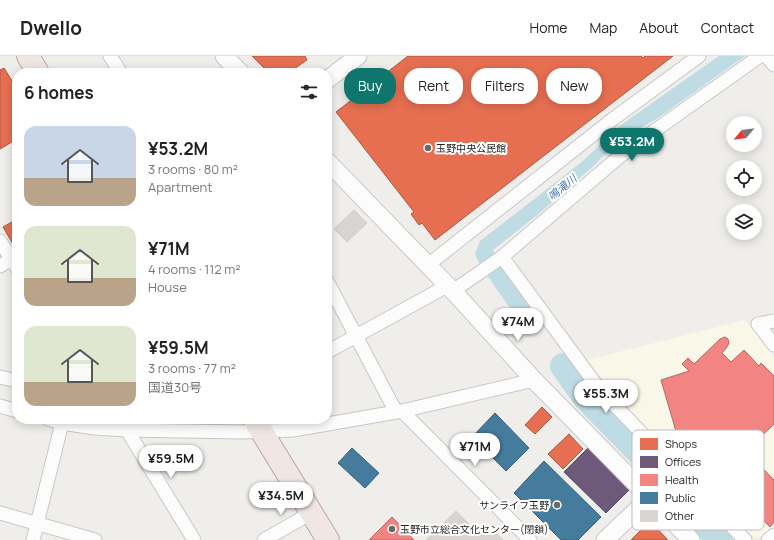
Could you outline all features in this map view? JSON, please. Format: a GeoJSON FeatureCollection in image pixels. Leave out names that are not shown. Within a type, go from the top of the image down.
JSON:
{"type":"FeatureCollection","features":[{"type":"Feature","properties":{"kind":"highway"},"geometry":{"type":"LineString","coordinates":[[28,56],[35,68]]}},
{"type":"Feature","properties":{"kind":"highway"},"geometry":{"type":"LineString","coordinates":[[258,425],[328,540]]}},
{"type":"Feature","properties":{"kind":"street"},"geometry":{"type":"LineString","coordinates":[[110,56],[118,68]]}},
{"type":"Feature","properties":{"kind":"street"},"geometry":{"type":"LineString","coordinates":[[224,56],[236,68]]}},
{"type":"Feature","properties":{"kind":"street"},"geometry":{"type":"LineString","coordinates":[[332,76],[358,56]]}},
{"type":"Feature","properties":{"kind":"street"},"geometry":{"type":"LineString","coordinates":[[428,265],[613,119],[699,56]]}},
{"type":"Feature","properties":{"kind":"street"},"geometry":{"type":"LineString","coordinates":[[332,349],[450,288],[500,258],[626,151],[760,56]]}},
{"type":"Feature","properties":{"kind":"street"},"geometry":{"type":"LineString","coordinates":[[766,56],[774,64]]}},
{"type":"Feature","properties":{"kind":"street"},"geometry":{"type":"LineString","coordinates":[[332,166],[450,288],[534,380],[632,457]]}},
{"type":"Feature","properties":{"kind":"street"},"geometry":{"type":"LineString","coordinates":[[0,241],[12,257]]}},
{"type":"Feature","properties":{"kind":"street"},"geometry":{"type":"LineString","coordinates":[[500,258],[600,390],[632,436]]}},
{"type":"Feature","properties":{"kind":"street"},"geometry":{"type":"LineString","coordinates":[[0,266],[12,262]]}},
{"type":"Feature","properties":{"kind":"street"},"geometry":{"type":"LineString","coordinates":[[332,290],[399,411],[530,540]]}},
{"type":"Feature","properties":{"kind":"street"},"geometry":{"type":"LineString","coordinates":[[774,320],[758,324],[774,344]]}},
{"type":"Feature","properties":{"kind":"street"},"geometry":{"type":"LineString","coordinates":[[0,377],[12,381]]}},
{"type":"Feature","properties":{"kind":"street"},"geometry":{"type":"LineString","coordinates":[[332,423],[399,411],[534,380]]}},
{"type":"Feature","properties":{"kind":"street"},"geometry":{"type":"LineString","coordinates":[[0,406],[12,410]]}},
{"type":"Feature","properties":{"kind":"street"},"geometry":{"type":"LineString","coordinates":[[33,540],[62,424]]}},
{"type":"Feature","properties":{"kind":"street"},"geometry":{"type":"LineString","coordinates":[[68,424],[94,428],[127,430],[258,425],[293,430],[326,424]]}},
{"type":"Feature","properties":{"kind":"street"},"geometry":{"type":"LineString","coordinates":[[127,430],[194,540]]}},
{"type":"Feature","properties":{"kind":"street"},"geometry":{"type":"LineString","coordinates":[[0,513],[95,540]]}},
{"type":"Feature","properties":{"kind":"street"},"geometry":{"type":"LineString","coordinates":[[264,540],[311,513]]}},
{"type":"Feature","properties":{"kind":"street"},"geometry":{"type":"LineString","coordinates":[[605,540],[632,514]]}},
{"type":"Feature","properties":{"kind":"street"},"geometry":{"type":"LineString","coordinates":[[687,530],[692,540]]}},
{"type":"Feature","properties":{"kind":"street"},"geometry":{"type":"LineString","coordinates":[[731,530],[745,540]]}},
{"type":"Feature","properties":{"kind":"street"},"geometry":{"type":"LineString","coordinates":[[768,540],[774,535]]}},
{"type":"Feature","properties":{"kind":"shaded area"},"geometry":{"type":"Polygon","coordinates":[[[745,320],[774,356],[774,528],[759,538],[754,537],[745,530],[764,530],[764,430],[648,430],[607,388],[587,360],[745,320]]]}},
{"type":"Feature","properties":{"kind":"shaded area"},"geometry":{"type":"Polygon","coordinates":[[[570,362],[594,397],[632,437],[632,457],[586,409],[555,367],[570,362]]]}},
{"type":"Feature","properties":{"kind":"shaded area"},"geometry":{"type":"Polygon","coordinates":[[[702,530],[720,530],[729,540],[712,540],[702,530]]]}},
{"type":"Feature","properties":{"kind":"water"},"geometry":{"type":"Polygon","coordinates":[[[719,56],[745,56],[658,118],[623,138],[541,212],[493,250],[503,269],[539,321],[526,330],[479,263],[475,254],[480,241],[583,161],[618,127],[719,56]]]}},
{"type":"Feature","properties":{"kind":"building: Shops"},"geometry":{"type":"Polygon","coordinates":[[[252,56],[305,56],[307,60],[295,68],[264,68],[252,56]]]}},
{"type":"Feature","properties":{"kind":"building: Shops"},"geometry":{"type":"Polygon","coordinates":[[[408,56],[641,56],[643,58],[645,56],[673,56],[435,240],[422,223],[419,225],[411,214],[414,212],[336,112],[346,104],[396,104],[396,68],[393,68],[408,56]]]}},
{"type":"Feature","properties":{"kind":"building: Shops"},"geometry":{"type":"Polygon","coordinates":[[[4,68],[12,81],[12,142],[0,149],[0,70],[4,68]]]}},
{"type":"Feature","properties":{"kind":"building: Shops"},"geometry":{"type":"Polygon","coordinates":[[[12,222],[12,243],[3,227],[12,222]]]}},
{"type":"Feature","properties":{"kind":"building: Shops"},"geometry":{"type":"Polygon","coordinates":[[[542,407],[552,417],[535,434],[525,425],[542,407]]]}},
{"type":"Feature","properties":{"kind":"building: Shops"},"geometry":{"type":"Polygon","coordinates":[[[569,434],[583,449],[563,469],[548,454],[569,434]]]}},
{"type":"Feature","properties":{"kind":"building: Shops"},"geometry":{"type":"Polygon","coordinates":[[[641,530],[659,530],[668,540],[631,540],[641,530]]]}},
{"type":"Feature","properties":{"kind":"building: Offices"},"geometry":{"type":"Polygon","coordinates":[[[588,448],[630,489],[606,513],[564,472],[588,448]]]}},
{"type":"Feature","properties":{"kind":"building: Health"},"geometry":{"type":"Polygon","coordinates":[[[725,337],[728,339],[729,343],[722,353],[731,362],[744,350],[759,366],[761,363],[774,376],[774,424],[764,434],[764,430],[676,430],[661,380],[689,371],[682,364],[688,358],[694,364],[720,339],[725,337]]]}},
{"type":"Feature","properties":{"kind":"building: Health"},"geometry":{"type":"Polygon","coordinates":[[[764,470],[774,480],[774,522],[770,527],[764,521],[764,470]]]}},
{"type":"Feature","properties":{"kind":"building: Health","name":"玉野市立総合文化センター(閉鎖)"},"geometry":{"type":"Polygon","coordinates":[[[392,517],[414,540],[369,540],[392,517]]]}},
{"type":"Feature","properties":{"kind":"building: Public"},"geometry":{"type":"Polygon","coordinates":[[[495,413],[529,448],[506,471],[472,437],[495,413]]]}},
{"type":"Feature","properties":{"kind":"building: Public"},"geometry":{"type":"Polygon","coordinates":[[[352,448],[379,473],[365,488],[338,463],[352,448]]]}},
{"type":"Feature","properties":{"kind":"building: Public","name":"サンライフ玉野"},"geometry":{"type":"Polygon","coordinates":[[[544,461],[601,517],[578,540],[561,540],[514,493],[544,461]]]}},
{"type":"Feature","properties":{"kind":"building: Other"},"geometry":{"type":"Polygon","coordinates":[[[354,210],[367,223],[347,242],[334,229],[354,210]]]}},
{"type":"Feature","properties":{"kind":"building: Other"},"geometry":{"type":"Polygon","coordinates":[[[456,511],[476,531],[495,532],[503,540],[426,540],[456,511]]]}},
{"type":"Feature","properties":{"kind":"waterway","name":"鳴滝川"},"geometry":{"type":"LineString","coordinates":[[563,366],[585,397],[632,445]]}},
{"type":"Feature","properties":{"kind":"waterway","name":"鳴滝川"},"geometry":{"type":"LineString","coordinates":[[711,530],[720,540]]}},
{"type":"Feature","properties":{"kind":"place","name":"玉野中央公民館"},"geometry":{"type":"Point","coordinates":[428,148]}},
{"type":"Feature","properties":{"kind":"place","name":"サンライフ玉野"},"geometry":{"type":"Point","coordinates":[557,505]}},
{"type":"Feature","properties":{"kind":"place","name":"玉野市立総合文化センター(閉鎖)"},"geometry":{"type":"Point","coordinates":[392,529]}}]}
